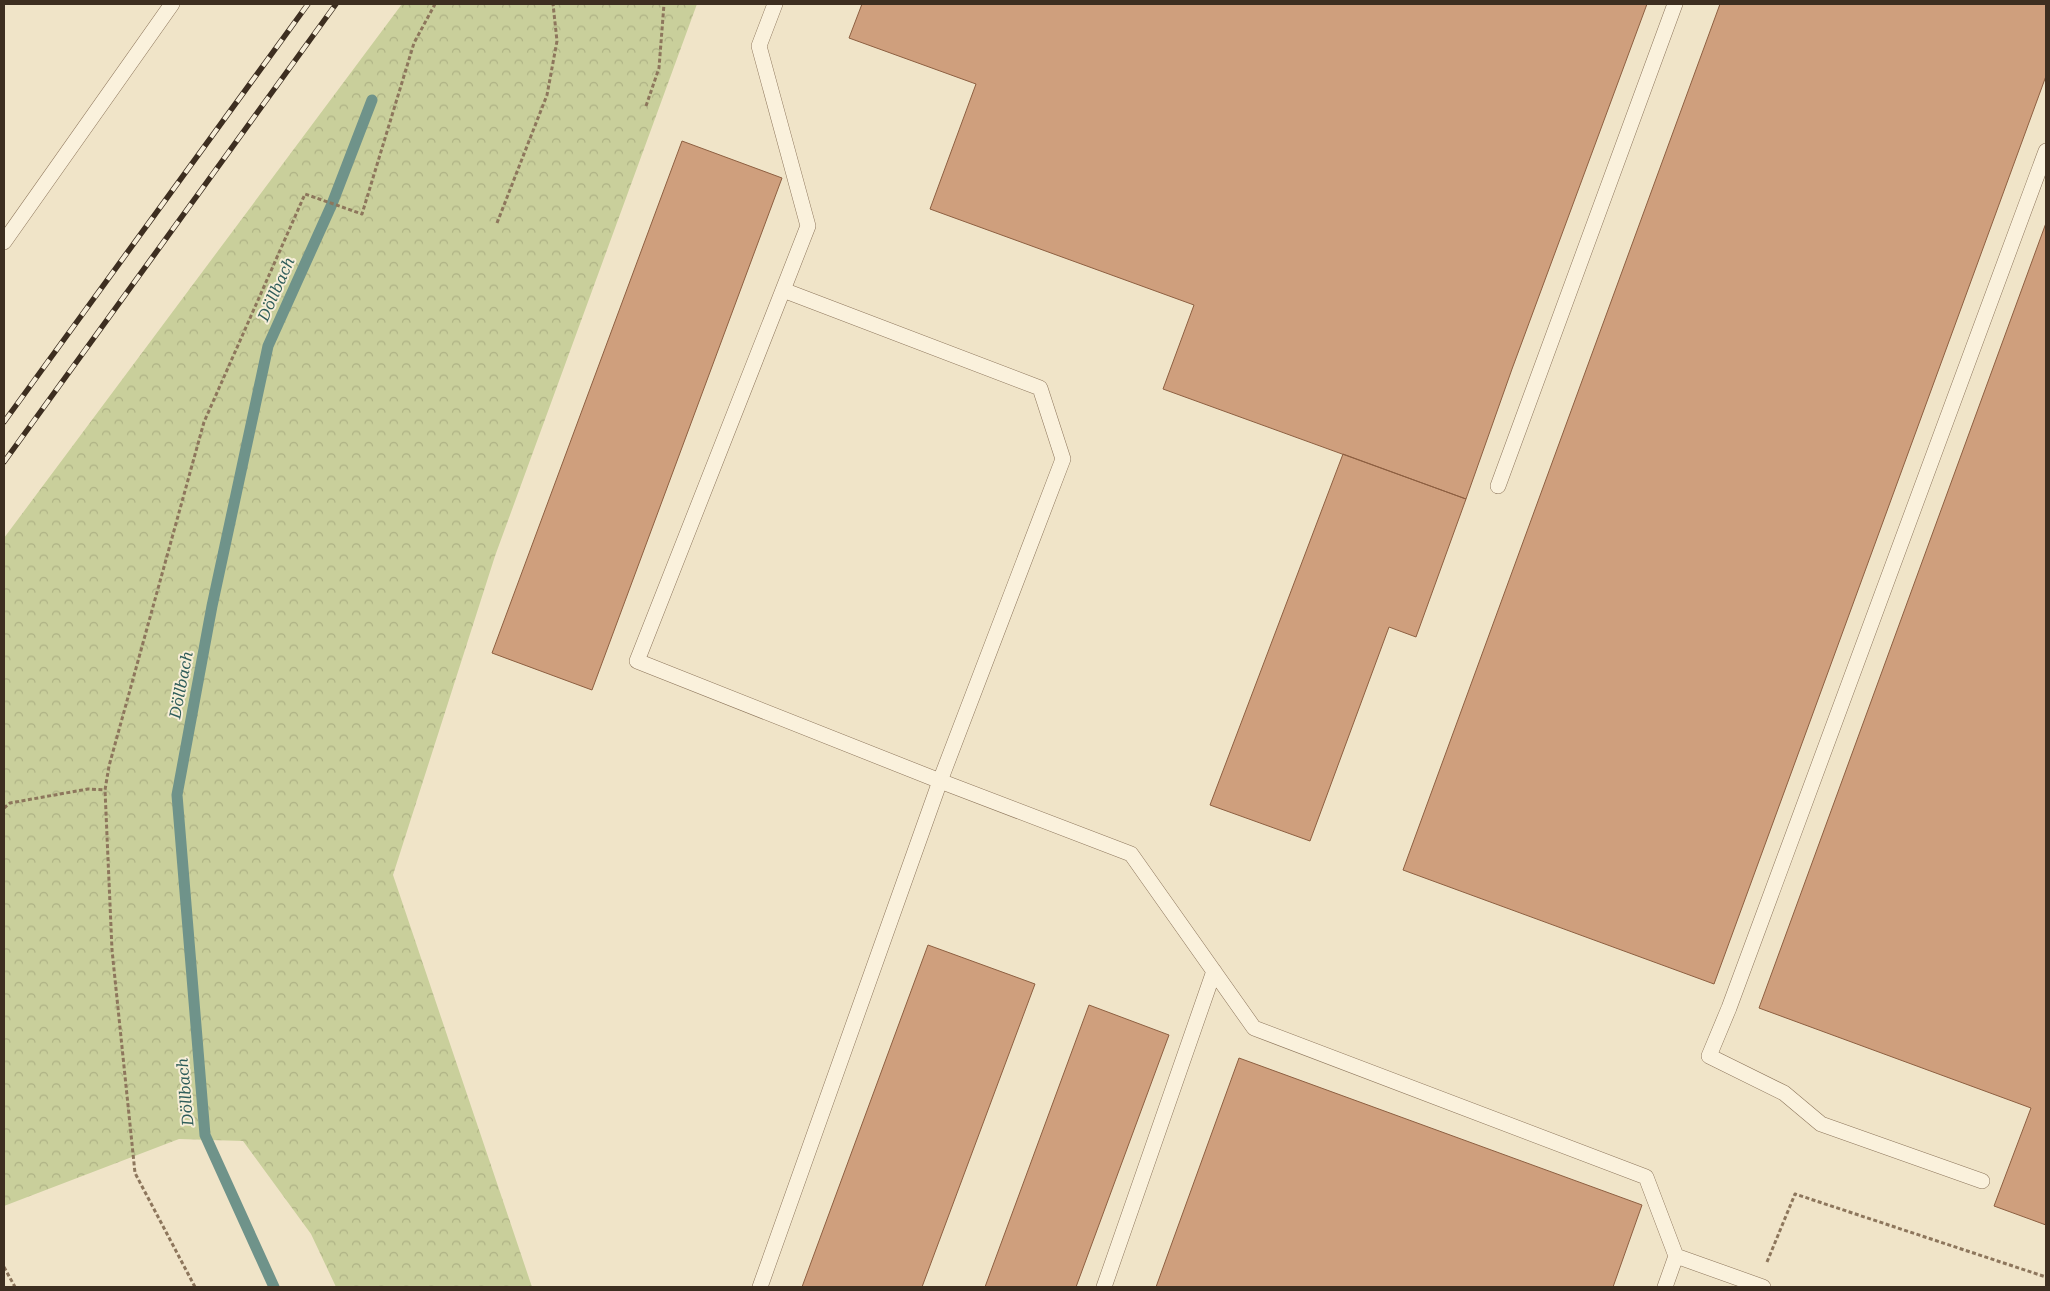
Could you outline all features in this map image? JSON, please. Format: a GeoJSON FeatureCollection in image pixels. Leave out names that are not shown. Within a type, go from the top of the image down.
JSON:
{"type":"FeatureCollection","features":[{"type":"Feature","properties":{"kind":"lane"},"geometry":{"type":"LineString","coordinates":[[4,242],[172,4]]}},
{"type":"Feature","properties":{"kind":"lane"},"geometry":{"type":"LineString","coordinates":[[775,4],[759,46],[808,226],[637,661],[940,781],[1131,854],[1254,1028],[1646,1177],[1676,1256],[1665,1287]]}},
{"type":"Feature","properties":{"kind":"lane"},"geometry":{"type":"LineString","coordinates":[[1498,486],[1675,4]]}},
{"type":"Feature","properties":{"kind":"lane"},"geometry":{"type":"LineString","coordinates":[[1982,1180],[1821,1124],[1784,1093],[1709,1056],[1732,999],[2046,151]]}},
{"type":"Feature","properties":{"kind":"lane"},"geometry":{"type":"LineString","coordinates":[[760,1287],[940,781],[1062,459],[1040,388],[783,290]]}},
{"type":"Feature","properties":{"kind":"lane"},"geometry":{"type":"LineString","coordinates":[[1104,1287],[1214,971]]}},
{"type":"Feature","properties":{"kind":"lane"},"geometry":{"type":"LineString","coordinates":[[1676,1256],[1763,1287]]}},
{"type":"Feature","properties":{"kind":"path"},"geometry":{"type":"LineString","coordinates":[[195,1287],[136,1174],[112,950],[105,790],[109,766],[204,422],[305,194],[362,214],[414,42],[436,4]]}},
{"type":"Feature","properties":{"kind":"path"},"geometry":{"type":"LineString","coordinates":[[497,223],[547,94],[557,41],[553,4]]}},
{"type":"Feature","properties":{"kind":"path"},"geometry":{"type":"LineString","coordinates":[[646,106],[659,68],[664,4]]}},
{"type":"Feature","properties":{"kind":"path"},"geometry":{"type":"LineString","coordinates":[[4,808],[10,803],[88,789],[105,790]]}},
{"type":"Feature","properties":{"kind":"path"},"geometry":{"type":"LineString","coordinates":[[1766,1262],[1794,1194],[2046,1277]]}},
{"type":"Feature","properties":{"kind":"path"},"geometry":{"type":"LineString","coordinates":[[4,1267],[15,1287]]}},
{"type":"Feature","properties":{"kind":"green space"},"geometry":{"type":"Polygon","coordinates":[[[402,4],[697,4],[495,556],[393,875],[532,1287],[336,1287],[311,1234],[243,1141],[179,1139],[4,1206],[4,538],[402,4]]]}},
{"type":"Feature","properties":{"kind":"building"},"geometry":{"type":"Polygon","coordinates":[[[862,4],[1647,4],[1466,499],[1163,389],[1194,305],[930,209],[976,84],[849,38],[862,4]]]}},
{"type":"Feature","properties":{"kind":"building"},"geometry":{"type":"Polygon","coordinates":[[[1720,4],[2046,4],[2046,76],[1714,984],[1403,870],[1720,4]]]}},
{"type":"Feature","properties":{"kind":"building"},"geometry":{"type":"Polygon","coordinates":[[[682,141],[782,178],[592,690],[492,653],[682,141]]]}},
{"type":"Feature","properties":{"kind":"building"},"geometry":{"type":"Polygon","coordinates":[[[2046,223],[2046,1225],[1994,1206],[2031,1108],[1759,1008],[2046,223]]]}},
{"type":"Feature","properties":{"kind":"building"},"geometry":{"type":"Polygon","coordinates":[[[1343,454],[1466,499],[1416,637],[1389,627],[1310,841],[1210,805],[1343,454]]]}},
{"type":"Feature","properties":{"kind":"building"},"geometry":{"type":"Polygon","coordinates":[[[928,945],[1035,984],[922,1287],[802,1287],[928,945]]]}},
{"type":"Feature","properties":{"kind":"building"},"geometry":{"type":"Polygon","coordinates":[[[1089,1005],[1169,1035],[1076,1287],[985,1287],[1089,1005]]]}},
{"type":"Feature","properties":{"kind":"building"},"geometry":{"type":"Polygon","coordinates":[[[1239,1058],[1642,1205],[1613,1287],[1156,1287],[1239,1058]]]}},
{"type":"Feature","properties":{"kind":"waterway","name":"Döllbach"},"geometry":{"type":"LineString","coordinates":[[274,1287],[205,1135],[177,795],[212,606],[268,346],[332,204],[372,100]]}},
{"type":"Feature","properties":{"kind":"railway"},"geometry":{"type":"LineString","coordinates":[[4,422],[308,4]]}},
{"type":"Feature","properties":{"kind":"railway"},"geometry":{"type":"LineString","coordinates":[[4,462],[336,4]]}}]}
